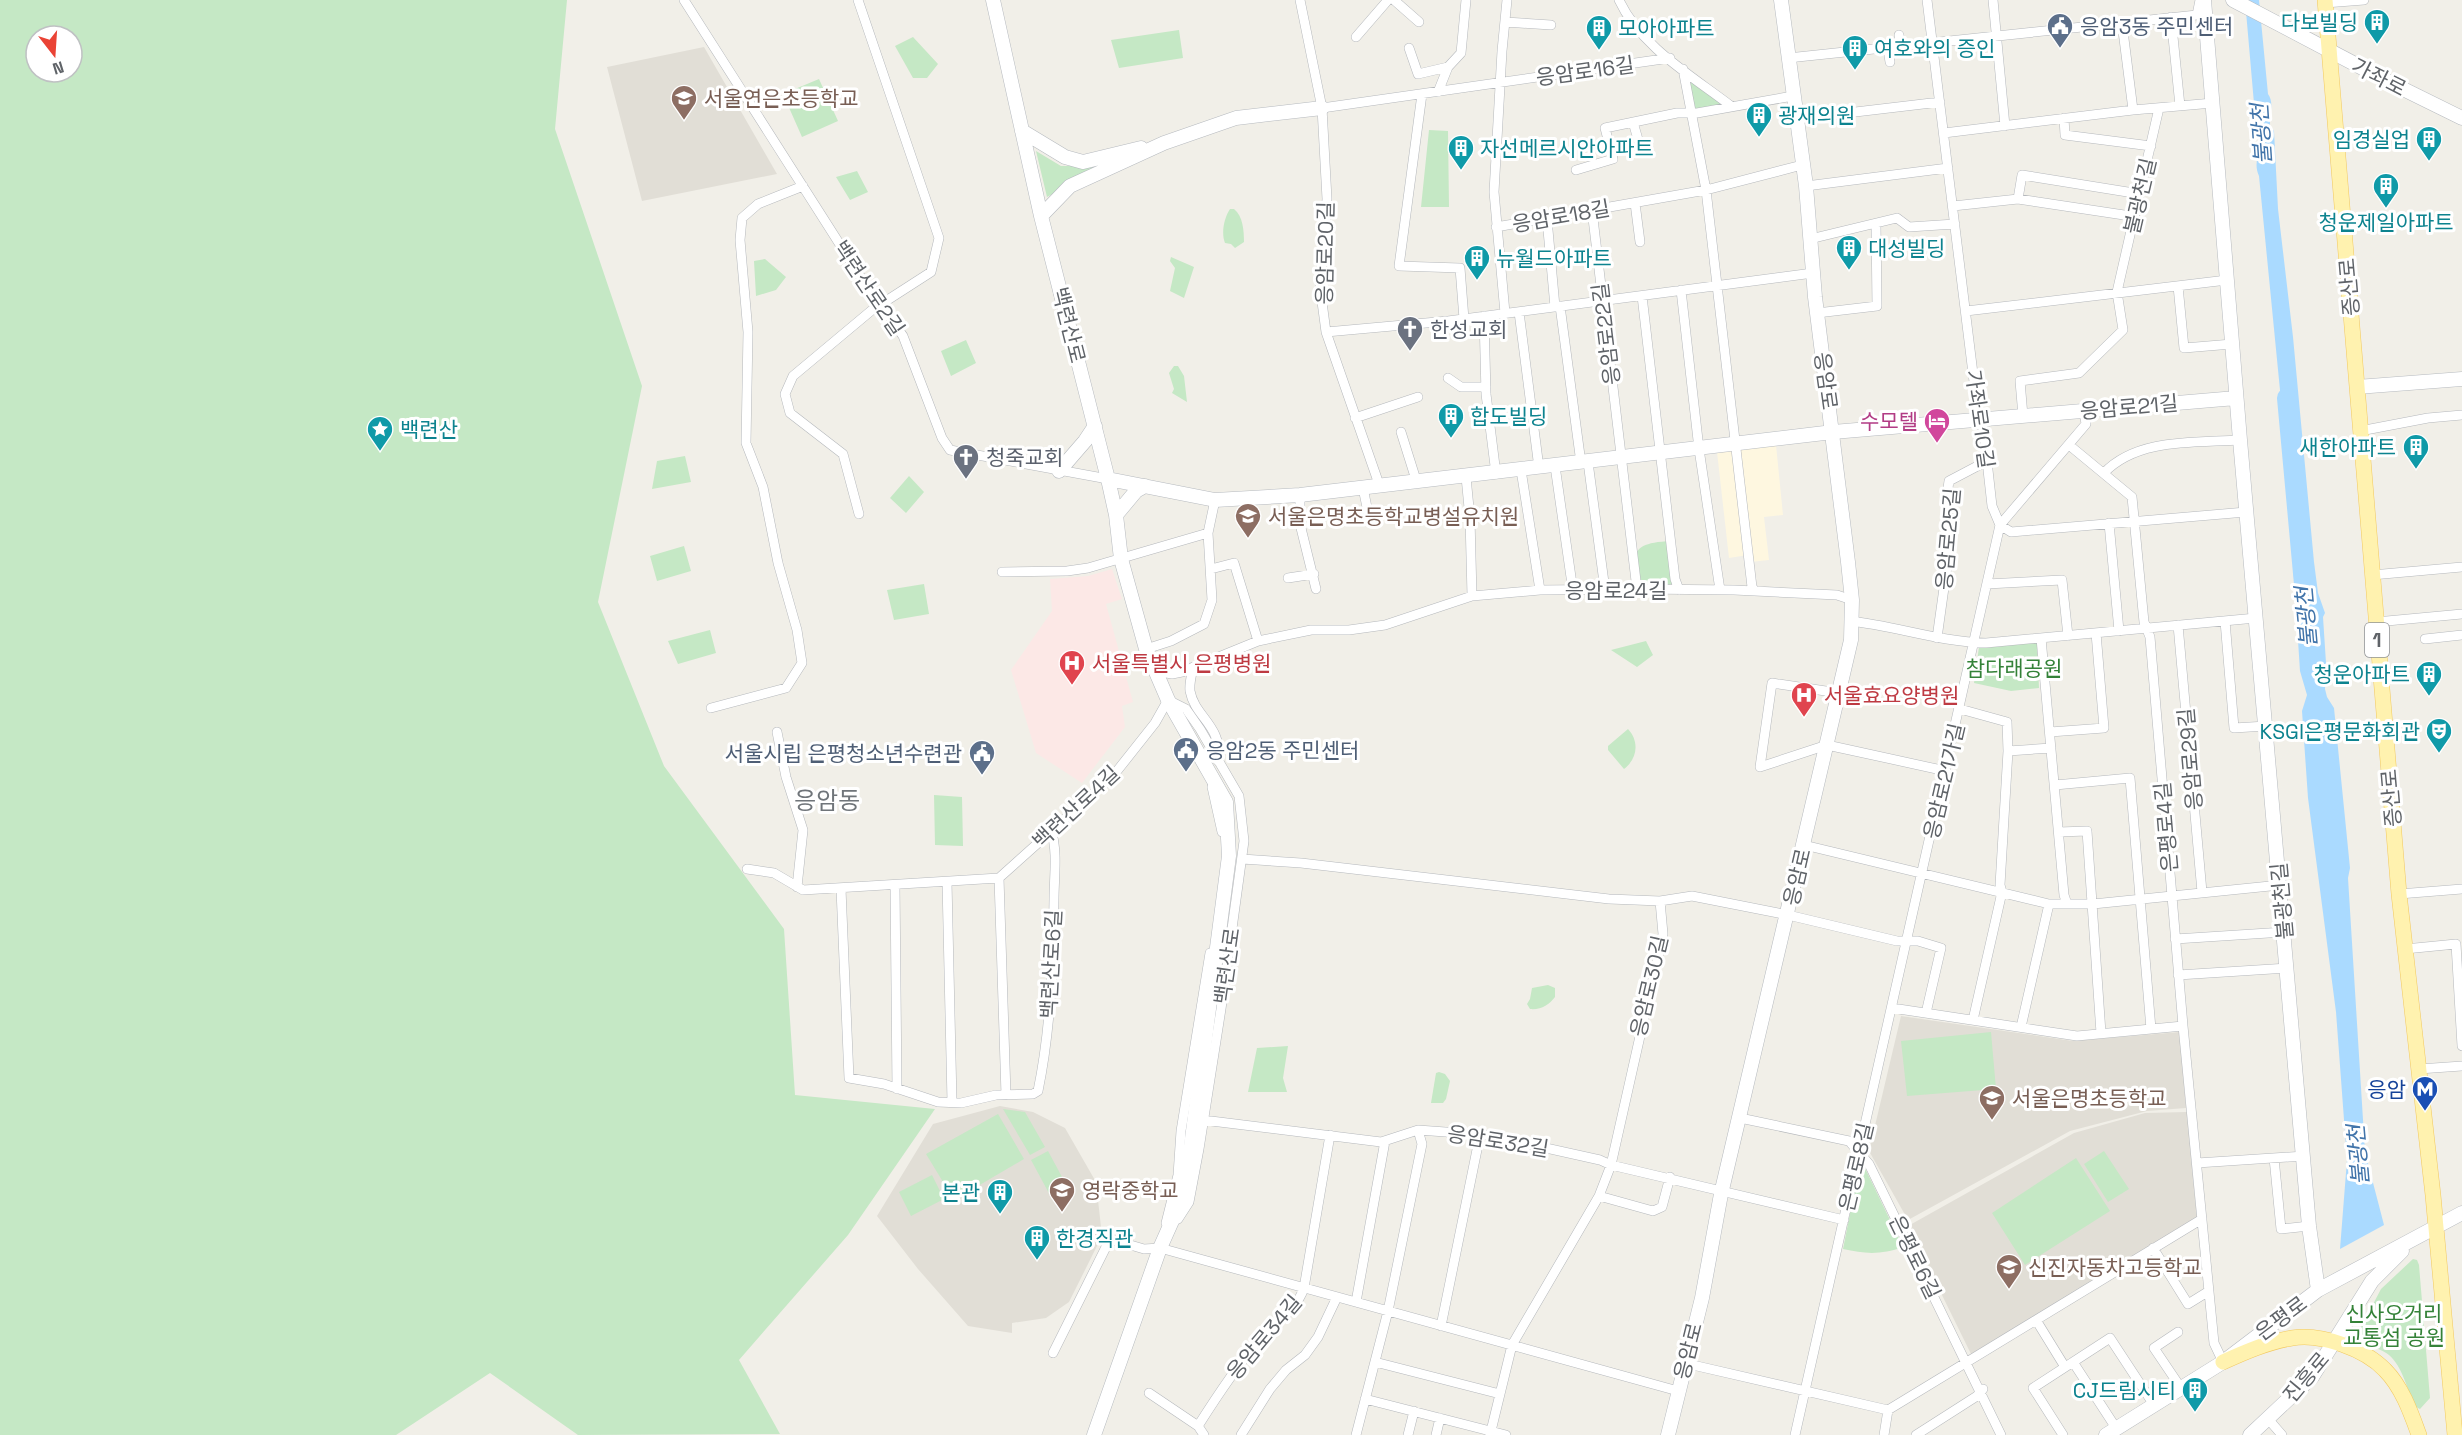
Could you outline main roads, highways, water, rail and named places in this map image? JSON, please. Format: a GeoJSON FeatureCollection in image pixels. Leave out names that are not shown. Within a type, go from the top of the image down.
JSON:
{"type":"FeatureCollection","features":[{"type":"Feature","properties":{"kind":"main road","name":"백련산로"},"geometry":{"type":"LineString","coordinates":[[993,0],[1041,216],[1108,478],[1116,515],[1121,559],[1146,649],[1168,700],[1226,802],[1229,856],[1185,1192],[1160,1248],[1094,1435]]}},
{"type":"Feature","properties":{"kind":"main road","name":"응암로"},"geometry":{"type":"LineString","coordinates":[[1668,1435],[1702,1298],[1722,1190],[1851,640],[1852,600],[1817,313],[1806,186],[1792,96],[1781,0]]}},
{"type":"Feature","properties":{"kind":"main road","name":"불광천길"},"geometry":{"type":"LineString","coordinates":[[2202,0],[2213,103],[2236,398],[2309,1226],[2318,1290]]}},
{"type":"Feature","properties":{"kind":"main road","name":"가좌로"},"geometry":{"type":"LineString","coordinates":[[2233,0],[2462,118]]}},
{"type":"Feature","properties":{"kind":"main road","name":"증산로"},"geometry":{"type":"LineString","coordinates":[[2325,2],[2399,894],[2436,1227]]}},
{"type":"Feature","properties":{"kind":"main road"},"geometry":{"type":"LineString","coordinates":[[1041,216],[1070,186],[1164,143],[1236,118],[1322,108]]}},
{"type":"Feature","properties":{"kind":"main road"},"geometry":{"type":"LineString","coordinates":[[1022,131],[1065,158],[1083,162],[1164,143]]}},
{"type":"Feature","properties":{"kind":"main road"},"geometry":{"type":"LineString","coordinates":[[2357,387],[2462,379]]}},
{"type":"Feature","properties":{"kind":"main road","name":"응암로21길"},"geometry":{"type":"LineString","coordinates":[[1833,432],[2236,398]]}},
{"type":"Feature","properties":{"kind":"main road"},"geometry":{"type":"LineString","coordinates":[[1059,471],[1095,426]]}},
{"type":"Feature","properties":{"kind":"main road"},"geometry":{"type":"LineString","coordinates":[[1108,478],[1215,500],[1300,495],[1496,474],[1833,432]]}},
{"type":"Feature","properties":{"kind":"main road"},"geometry":{"type":"LineString","coordinates":[[1116,515],[1136,491],[1145,486]]}},
{"type":"Feature","properties":{"kind":"main road","name":"은평로"},"geometry":{"type":"LineString","coordinates":[[2111,1432],[2223,1362],[2318,1290],[2462,1213]]}},
{"type":"Feature","properties":{"kind":"main road","name":"진흥로"},"geometry":{"type":"LineString","coordinates":[[2250,1435],[2269,1420],[2312,1377],[2378,1274],[2394,1257],[2436,1227]]}},
{"type":"Feature","properties":{"kind":"main road","name":"1"},"geometry":{"type":"LineString","coordinates":[[2436,1227],[2455,1435]]}},
{"type":"Feature","properties":{"kind":"main road"},"geometry":{"type":"LineString","coordinates":[[2223,1362],[2257,1347],[2294,1337],[2336,1341],[2384,1369],[2410,1409],[2419,1435]]}},
{"type":"Feature","properties":{"kind":"water","name":"불광천"},"geometry":{"type":"Polygon","coordinates":[[[2245,0],[2259,0],[2268,94],[2271,104],[2270,126],[2274,131],[2278,209],[2293,337],[2314,562],[2318,593],[2325,613],[2323,617],[2325,689],[2334,708],[2350,868],[2348,878],[2365,1152],[2384,1225],[2340,1249],[2347,1160],[2336,1012],[2308,798],[2302,711],[2307,695],[2300,671],[2285,441],[2257,168],[2259,143],[2253,122],[2255,115],[2245,0]]]}},
{"type":"Feature","properties":{"kind":"waterway","name":"불광천"},"geometry":{"type":"LineString","coordinates":[[2287,398],[2307,617]]}},
{"type":"Feature","properties":{"kind":"place","name":"다보빌딩"},"geometry":{"type":"Point","coordinates":[2377,45]}},
{"type":"Feature","properties":{"kind":"place","name":"응암3동 주민센터"},"geometry":{"type":"Point","coordinates":[2060,49]}},
{"type":"Feature","properties":{"kind":"place","name":"모아아파트"},"geometry":{"type":"Point","coordinates":[1599,51]}},
{"type":"Feature","properties":{"kind":"place","name":"여호와의 증인"},"geometry":{"type":"Point","coordinates":[1855,71]}},
{"type":"Feature","properties":{"kind":"place","name":"서울연은초등학교"},"geometry":{"type":"Point","coordinates":[684,121]}},
{"type":"Feature","properties":{"kind":"place","name":"광재의원"},"geometry":{"type":"Point","coordinates":[1759,138]}},
{"type":"Feature","properties":{"kind":"place","name":"임경실업"},"geometry":{"type":"Point","coordinates":[2429,162]}},
{"type":"Feature","properties":{"kind":"place","name":"자선메르시안아파트"},"geometry":{"type":"Point","coordinates":[1461,171]}},
{"type":"Feature","properties":{"kind":"place","name":"청운제일아파트"},"geometry":{"type":"Point","coordinates":[2386,209]}},
{"type":"Feature","properties":{"kind":"place","name":"대성빌딩"},"geometry":{"type":"Point","coordinates":[1849,271]}},
{"type":"Feature","properties":{"kind":"place","name":"뉴월드아파트"},"geometry":{"type":"Point","coordinates":[1477,281]}},
{"type":"Feature","properties":{"kind":"place","name":"한성교회"},"geometry":{"type":"Point","coordinates":[1410,352]}},
{"type":"Feature","properties":{"kind":"place","name":"합도빌딩"},"geometry":{"type":"Point","coordinates":[1451,439]}},
{"type":"Feature","properties":{"kind":"place","name":"수모텔"},"geometry":{"type":"Point","coordinates":[1937,444]}},
{"type":"Feature","properties":{"kind":"place","name":"백련산"},"geometry":{"type":"Point","coordinates":[380,452]}},
{"type":"Feature","properties":{"kind":"place","name":"새한아파트"},"geometry":{"type":"Point","coordinates":[2416,470]}},
{"type":"Feature","properties":{"kind":"place","name":"청죽교회"},"geometry":{"type":"Point","coordinates":[966,480]}},
{"type":"Feature","properties":{"kind":"place","name":"서울은명초등학교병설유치원"},"geometry":{"type":"Point","coordinates":[1248,539]}},
{"type":"Feature","properties":{"kind":"place","name":"서울특별시 은평병원"},"geometry":{"type":"Point","coordinates":[1072,686]}},
{"type":"Feature","properties":{"kind":"place","name":"청운아파트"},"geometry":{"type":"Point","coordinates":[2429,697]}},
{"type":"Feature","properties":{"kind":"place","name":"서울효요양병원"},"geometry":{"type":"Point","coordinates":[1804,718]}},
{"type":"Feature","properties":{"kind":"place","name":"KSGI은평문화회관"},"geometry":{"type":"Point","coordinates":[2439,754]}},
{"type":"Feature","properties":{"kind":"place","name":"응암2동 주민센터"},"geometry":{"type":"Point","coordinates":[1186,773]}},
{"type":"Feature","properties":{"kind":"place","name":"서울시립 은평청소년수련관"},"geometry":{"type":"Point","coordinates":[982,776]}},
{"type":"Feature","properties":{"kind":"place","name":"응암"},"geometry":{"type":"Point","coordinates":[2425,1112]}},
{"type":"Feature","properties":{"kind":"place","name":"서울은명초등학교"},"geometry":{"type":"Point","coordinates":[1992,1121]}},
{"type":"Feature","properties":{"kind":"place","name":"영락중학교"},"geometry":{"type":"Point","coordinates":[1062,1213]}},
{"type":"Feature","properties":{"kind":"place","name":"본관"},"geometry":{"type":"Point","coordinates":[1000,1215]}},
{"type":"Feature","properties":{"kind":"place","name":"한경직관"},"geometry":{"type":"Point","coordinates":[1037,1261]}},
{"type":"Feature","properties":{"kind":"place","name":"신진자동차고등학교"},"geometry":{"type":"Point","coordinates":[2009,1290]}},
{"type":"Feature","properties":{"kind":"place","name":"CJ드림시티"},"geometry":{"type":"Point","coordinates":[2195,1413]}},
{"type":"Feature","properties":{"kind":"district","name":"응암동"},"geometry":{"type":"Point","coordinates":[827,800]}},
{"type":"Feature","properties":{"kind":"park label","name":"참다래공원"},"geometry":{"type":"Point","coordinates":[2014,668]}},
{"type":"Feature","properties":{"kind":"park label","name":"신사오거리 교통섬 공원"},"geometry":{"type":"Point","coordinates":[2394,1325]}}]}
